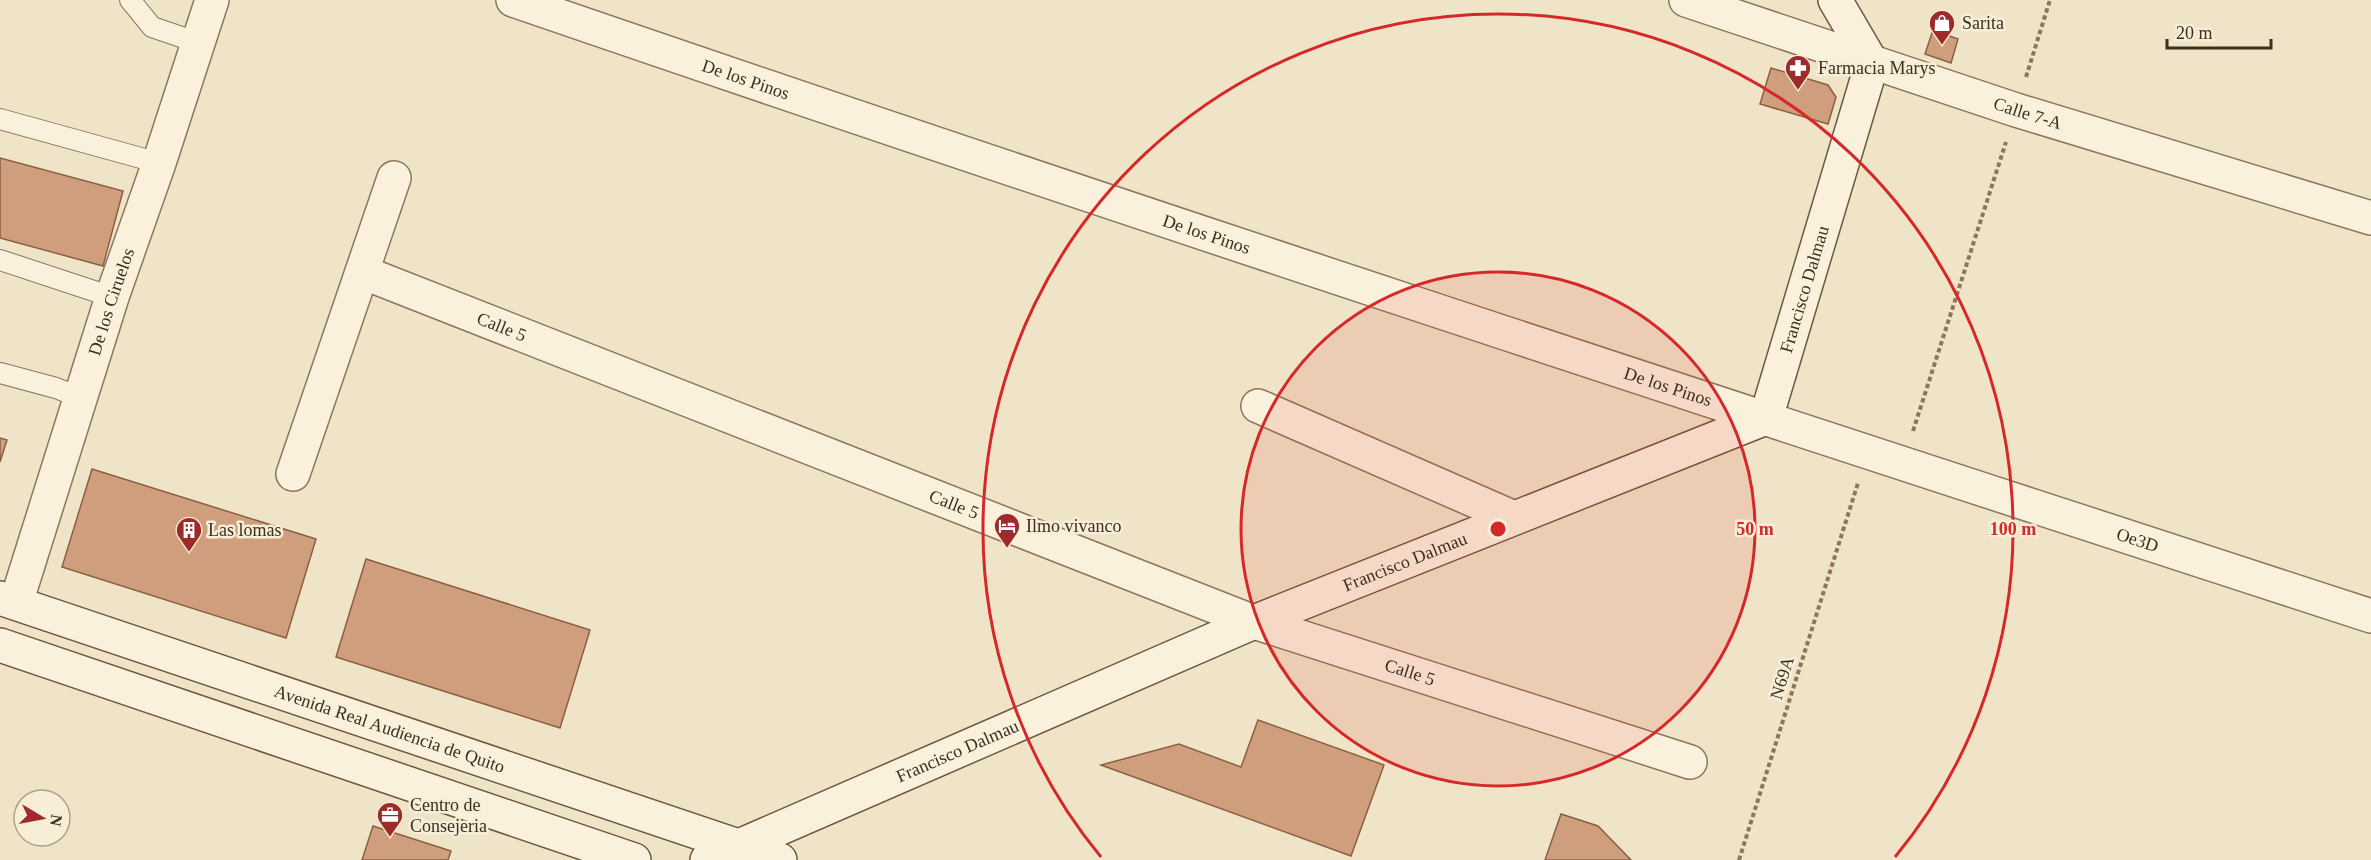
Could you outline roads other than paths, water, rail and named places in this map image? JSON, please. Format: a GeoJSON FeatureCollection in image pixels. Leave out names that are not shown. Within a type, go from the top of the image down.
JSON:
{"type":"FeatureCollection","features":[{"type":"Feature","properties":{"kind":"street","name":"De los Ciruelos"},"geometry":{"type":"LineString","coordinates":[[8,601],[81,398],[112,297],[212,0]]}},
{"type":"Feature","properties":{"kind":"street","name":"De los Pinos"},"geometry":{"type":"LineString","coordinates":[[513,0],[903,134],[1902,464]]}},
{"type":"Feature","properties":{"kind":"street","name":"Calle 7-A"},"geometry":{"type":"LineString","coordinates":[[1686,0],[2016,110],[2371,218]]}},
{"type":"Feature","properties":{"kind":"street"},"geometry":{"type":"LineString","coordinates":[[1835,0],[1872,63]]}},
{"type":"Feature","properties":{"kind":"street","name":"Francisco Dalmau"},"geometry":{"type":"LineString","coordinates":[[707,860],[1254,622],[1512,517],[1766,418],[1872,63]]}},
{"type":"Feature","properties":{"kind":"street"},"geometry":{"type":"LineString","coordinates":[[293,474],[394,178]]}},
{"type":"Feature","properties":{"kind":"street","name":"Calle 5"},"geometry":{"type":"LineString","coordinates":[[362,272],[1254,622],[1690,762]]}},
{"type":"Feature","properties":{"kind":"street"},"geometry":{"type":"LineString","coordinates":[[1258,406],[1512,517]]}},
{"type":"Feature","properties":{"kind":"street","name":"Oe3D"},"geometry":{"type":"LineString","coordinates":[[1902,464],[2371,616]]}},
{"type":"Feature","properties":{"kind":"street","name":"Avenida Real Audiencia de Quito"},"geometry":{"type":"LineString","coordinates":[[8,601],[780,860]]}},
{"type":"Feature","properties":{"kind":"street"},"geometry":{"type":"LineString","coordinates":[[0,645],[634,860]]}},
{"type":"Feature","properties":{"kind":"lane"},"geometry":{"type":"LineString","coordinates":[[129,0],[152,27],[199,43]]}},
{"type":"Feature","properties":{"kind":"lane"},"geometry":{"type":"LineString","coordinates":[[0,119],[130,153],[159,163]]}},
{"type":"Feature","properties":{"kind":"lane"},"geometry":{"type":"LineString","coordinates":[[0,260],[112,297]]}},
{"type":"Feature","properties":{"kind":"lane"},"geometry":{"type":"LineString","coordinates":[[0,373],[56,388],[81,398]]}},
{"type":"Feature","properties":{"kind":"place","name":"Sarita"},"geometry":{"type":"Point","coordinates":[1942,46]}},
{"type":"Feature","properties":{"kind":"place","name":"Farmacia Marys"},"geometry":{"type":"Point","coordinates":[1798,91]}},
{"type":"Feature","properties":{"kind":"place","name":"Ilmo vivanco"},"geometry":{"type":"Point","coordinates":[1007,549]}},
{"type":"Feature","properties":{"kind":"place","name":"Las lomas"},"geometry":{"type":"Point","coordinates":[189,553]}},
{"type":"Feature","properties":{"kind":"place","name":"Centro de Consejeria"},"geometry":{"type":"Point","coordinates":[390,838]}}]}
